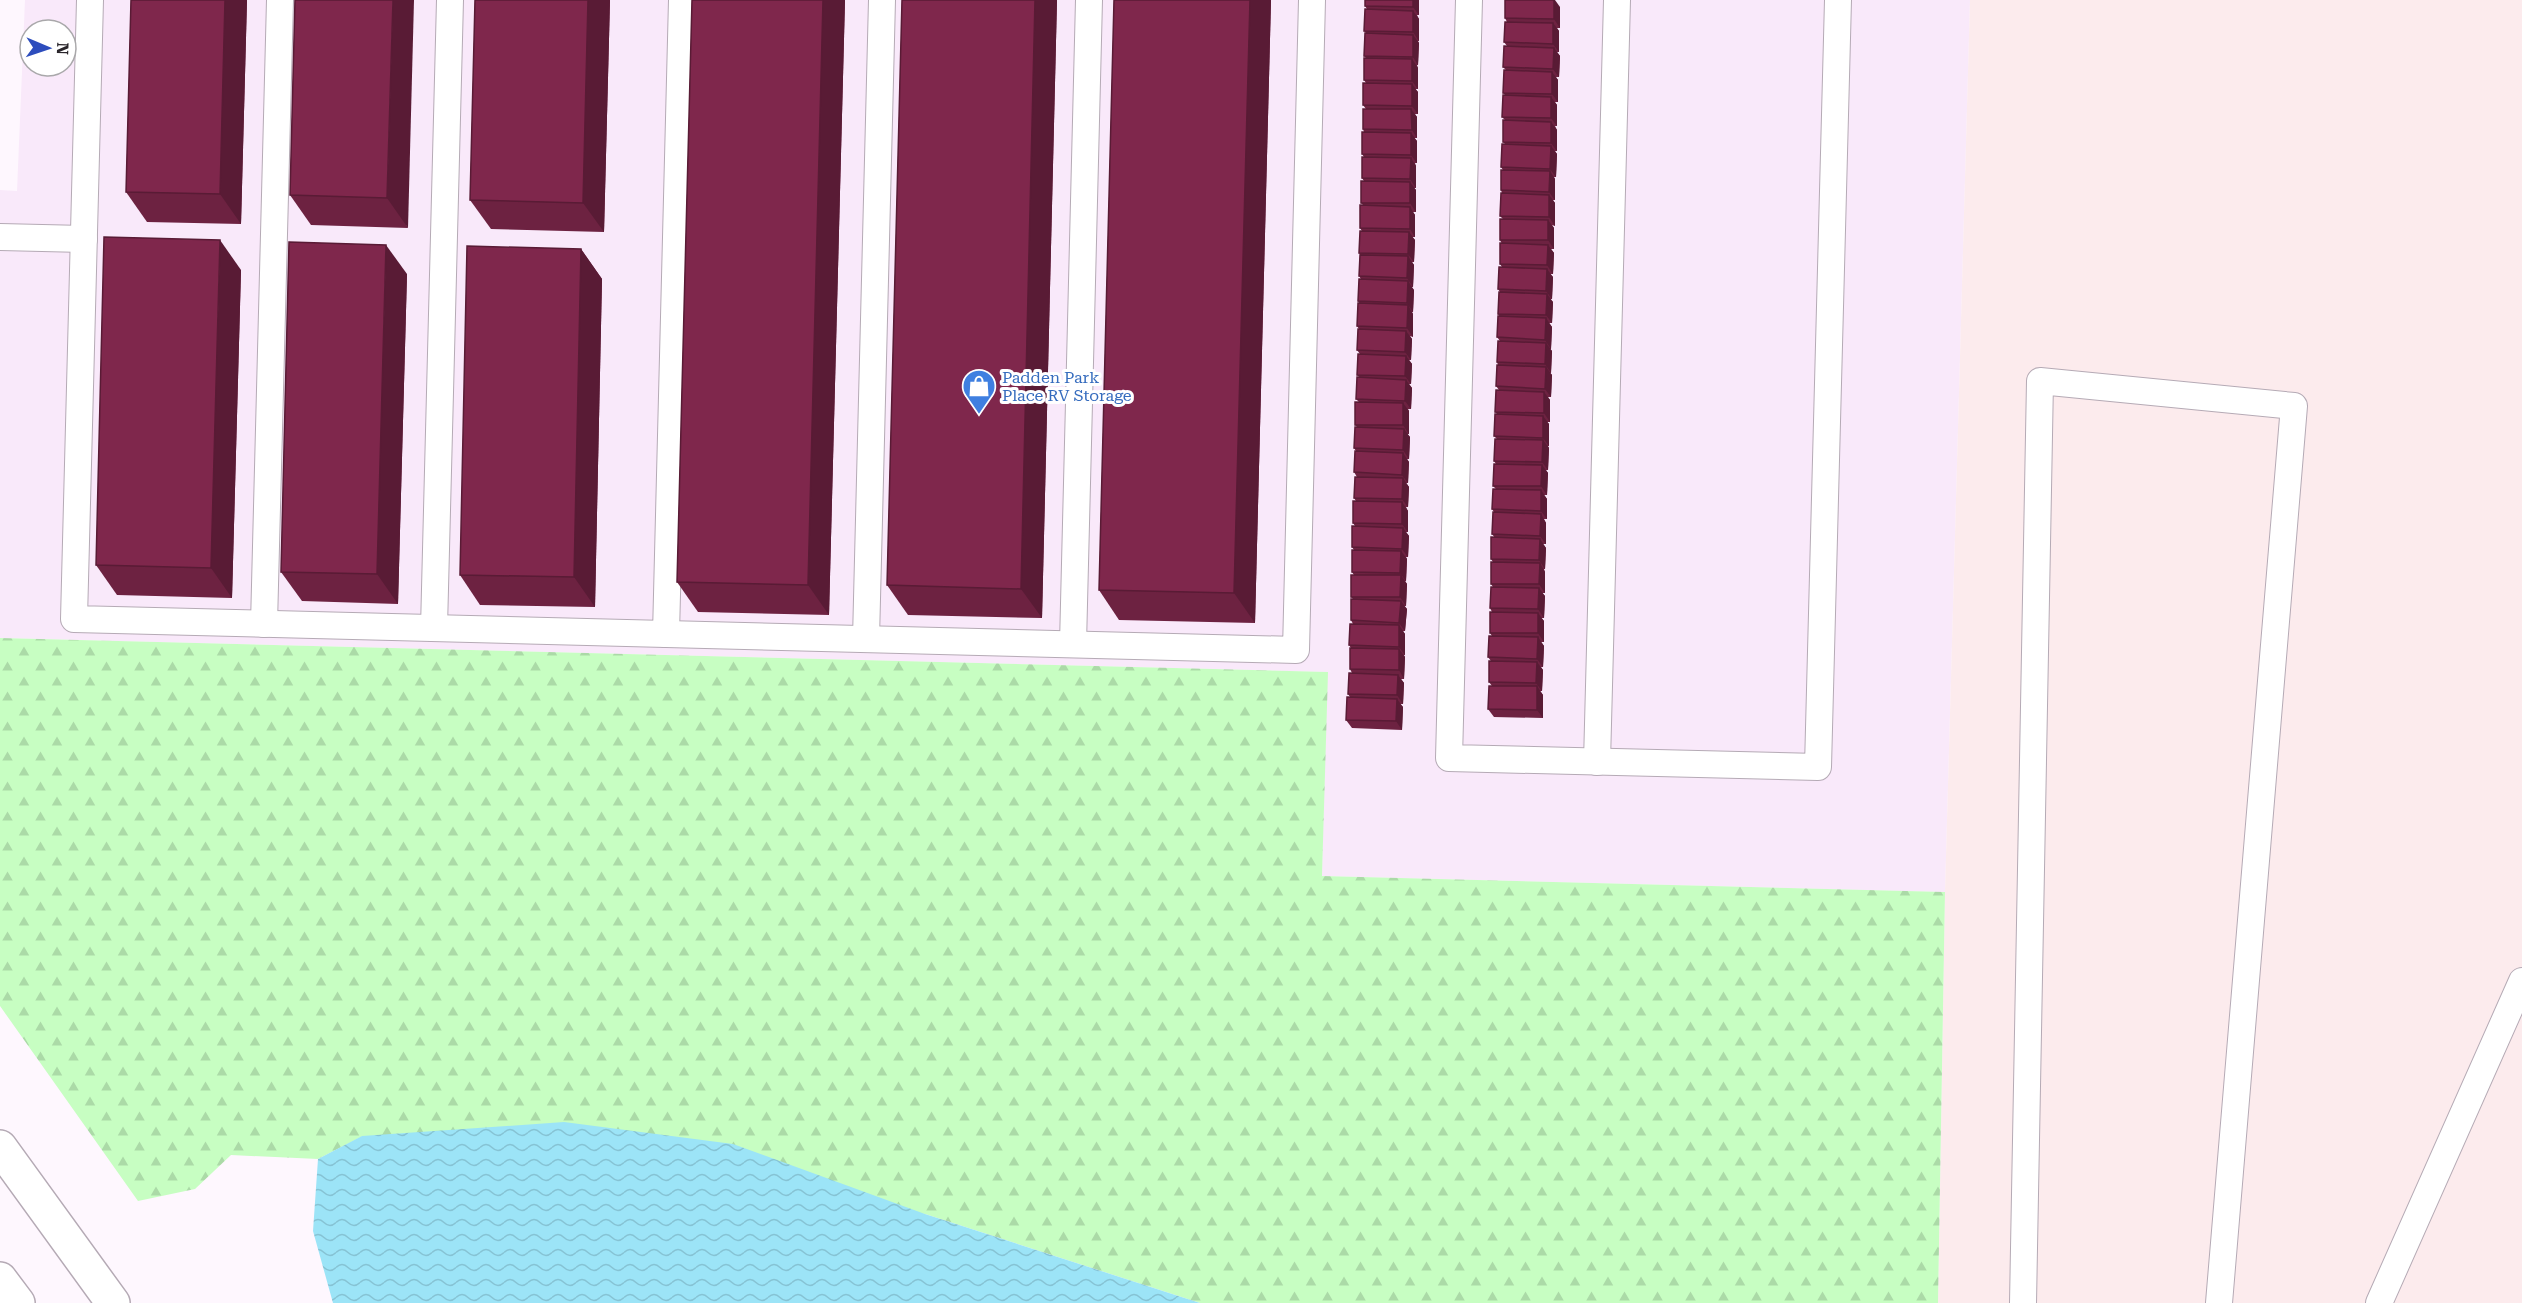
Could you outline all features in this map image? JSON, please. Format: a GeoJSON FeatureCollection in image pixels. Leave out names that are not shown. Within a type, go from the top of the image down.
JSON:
{"type":"FeatureCollection","features":[{"type":"Feature","properties":{"kind":"main road"},"geometry":{"type":"LineString","coordinates":[[0,1147],[113,1303]]}},
{"type":"Feature","properties":{"kind":"main road"},"geometry":{"type":"LineString","coordinates":[[0,1279],[18,1303]]}},
{"type":"Feature","properties":{"kind":"lane"},"geometry":{"type":"LineString","coordinates":[[90,0],[74,619],[1296,650],[1312,0]]}},
{"type":"Feature","properties":{"kind":"lane"},"geometry":{"type":"LineString","coordinates":[[264,624],[280,0]]}},
{"type":"Feature","properties":{"kind":"lane"},"geometry":{"type":"LineString","coordinates":[[434,628],[450,0]]}},
{"type":"Feature","properties":{"kind":"lane"},"geometry":{"type":"LineString","coordinates":[[666,634],[682,0]]}},
{"type":"Feature","properties":{"kind":"lane"},"geometry":{"type":"LineString","coordinates":[[866,639],[882,0]]}},
{"type":"Feature","properties":{"kind":"lane"},"geometry":{"type":"LineString","coordinates":[[1072,644],[1089,0]]}},
{"type":"Feature","properties":{"kind":"lane"},"geometry":{"type":"LineString","coordinates":[[1469,0],[1449,758],[1818,767],[1838,0]]}},
{"type":"Feature","properties":{"kind":"lane"},"geometry":{"type":"LineString","coordinates":[[1597,762],[1617,0]]}},
{"type":"Feature","properties":{"kind":"lane"},"geometry":{"type":"LineString","coordinates":[[0,237],[84,239]]}},
{"type":"Feature","properties":{"kind":"lane"},"geometry":{"type":"LineString","coordinates":[[2023,1303],[2040,381],[2294,406],[2219,1303]]}},
{"type":"Feature","properties":{"kind":"lane"},"geometry":{"type":"LineString","coordinates":[[2379,1303],[2522,981]]}},
{"type":"Feature","properties":{"kind":"shaded area","name":"Padden Park Place RV Storage"},"geometry":{"type":"Polygon","coordinates":[[[25,0],[1970,0],[1945,892],[1322,876],[1327,672],[0,638],[0,190],[17,191],[22,78],[78,78],[78,18],[24,18],[25,0]]]}},
{"type":"Feature","properties":{"kind":"shaded area"},"geometry":{"type":"Polygon","coordinates":[[[1970,0],[2522,0],[2522,1303],[1938,1303],[1945,892],[1970,0]]]}},
{"type":"Feature","properties":{"kind":"green space"},"geometry":{"type":"Polygon","coordinates":[[[0,638],[1328,672],[1322,876],[1945,892],[1938,1303],[1200,1303],[925,1214],[363,1136],[318,1159],[231,1155],[195,1189],[138,1201],[0,1006],[0,638]]]}},
{"type":"Feature","properties":{"kind":"water"},"geometry":{"type":"Polygon","coordinates":[[[564,1122],[733,1144],[925,1214],[1200,1303],[333,1303],[313,1231],[318,1159],[362,1136],[564,1122]]]}},
{"type":"Feature","properties":{"kind":"building"},"geometry":{"type":"Polygon","coordinates":[[[131,0],[225,0],[220,194],[126,192],[131,0]]]}},
{"type":"Feature","properties":{"kind":"building"},"geometry":{"type":"Polygon","coordinates":[[[295,0],[393,0],[387,198],[290,195],[295,0]]]}},
{"type":"Feature","properties":{"kind":"building"},"geometry":{"type":"Polygon","coordinates":[[[475,0],[588,0],[583,203],[470,200],[475,0]]]}},
{"type":"Feature","properties":{"kind":"building"},"geometry":{"type":"Polygon","coordinates":[[[692,0],[823,0],[808,585],[677,582],[692,0]]]}},
{"type":"Feature","properties":{"kind":"building"},"geometry":{"type":"Polygon","coordinates":[[[902,0],[1035,0],[1021,589],[887,585],[902,0]]]}},
{"type":"Feature","properties":{"kind":"building"},"geometry":{"type":"Polygon","coordinates":[[[1114,0],[1250,0],[1234,593],[1099,590],[1114,0]]]}},
{"type":"Feature","properties":{"kind":"building"},"geometry":{"type":"Polygon","coordinates":[[[1365,0],[1413,0],[1413,7],[1365,6],[1365,0]]]}},
{"type":"Feature","properties":{"kind":"building"},"geometry":{"type":"Polygon","coordinates":[[[1505,0],[1554,0],[1554,19],[1505,18],[1505,0]]]}},
{"type":"Feature","properties":{"kind":"building"},"geometry":{"type":"Polygon","coordinates":[[[1365,9],[1413,11],[1413,32],[1364,31],[1365,9]]]}},
{"type":"Feature","properties":{"kind":"building"},"geometry":{"type":"Polygon","coordinates":[[[1505,22],[1553,23],[1553,44],[1504,42],[1505,22]]]}},
{"type":"Feature","properties":{"kind":"building"},"geometry":{"type":"Polygon","coordinates":[[[1365,33],[1413,35],[1413,57],[1364,56],[1365,33]]]}},
{"type":"Feature","properties":{"kind":"building"},"geometry":{"type":"Polygon","coordinates":[[[1504,46],[1554,48],[1553,69],[1503,67],[1504,46]]]}},
{"type":"Feature","properties":{"kind":"building"},"geometry":{"type":"Polygon","coordinates":[[[1364,58],[1412,59],[1412,81],[1364,80],[1364,58]]]}},
{"type":"Feature","properties":{"kind":"building"},"geometry":{"type":"Polygon","coordinates":[[[1504,70],[1552,72],[1552,94],[1503,93],[1504,70]]]}},
{"type":"Feature","properties":{"kind":"building"},"geometry":{"type":"Polygon","coordinates":[[[1363,83],[1412,84],[1412,106],[1363,105],[1363,83]]]}},
{"type":"Feature","properties":{"kind":"building"},"geometry":{"type":"Polygon","coordinates":[[[1503,95],[1551,97],[1551,118],[1502,117],[1503,95]]]}},
{"type":"Feature","properties":{"kind":"building"},"geometry":{"type":"Polygon","coordinates":[[[1363,109],[1411,109],[1412,130],[1363,129],[1363,109]]]}},
{"type":"Feature","properties":{"kind":"building"},"geometry":{"type":"Polygon","coordinates":[[[1503,120],[1551,122],[1551,143],[1503,142],[1503,120]]]}},
{"type":"Feature","properties":{"kind":"building"},"geometry":{"type":"Polygon","coordinates":[[[1362,132],[1411,133],[1411,155],[1362,154],[1362,132]]]}},
{"type":"Feature","properties":{"kind":"building"},"geometry":{"type":"Polygon","coordinates":[[[1502,144],[1551,146],[1550,169],[1501,167],[1502,144]]]}},
{"type":"Feature","properties":{"kind":"building"},"geometry":{"type":"Polygon","coordinates":[[[1362,157],[1411,158],[1410,179],[1362,178],[1362,157]]]}},
{"type":"Feature","properties":{"kind":"building"},"geometry":{"type":"Polygon","coordinates":[[[1501,170],[1550,171],[1549,192],[1501,190],[1501,170]]]}},
{"type":"Feature","properties":{"kind":"building"},"geometry":{"type":"Polygon","coordinates":[[[1361,181],[1410,182],[1410,203],[1361,203],[1361,181]]]}},
{"type":"Feature","properties":{"kind":"building"},"geometry":{"type":"Polygon","coordinates":[[[1501,193],[1549,195],[1549,217],[1500,216],[1501,193]]]}},
{"type":"Feature","properties":{"kind":"building"},"geometry":{"type":"Polygon","coordinates":[[[1360,205],[1410,207],[1410,229],[1360,228],[1360,205]]]}},
{"type":"Feature","properties":{"kind":"building"},"geometry":{"type":"Polygon","coordinates":[[[1500,219],[1548,220],[1548,240],[1500,240],[1500,219]]]}},
{"type":"Feature","properties":{"kind":"building"},"geometry":{"type":"Polygon","coordinates":[[[1360,231],[1409,232],[1408,254],[1359,253],[1360,231]]]}},
{"type":"Feature","properties":{"kind":"building"},"geometry":{"type":"Polygon","coordinates":[[[104,237],[220,240],[211,568],[96,565],[104,237]]]}},
{"type":"Feature","properties":{"kind":"building"},"geometry":{"type":"Polygon","coordinates":[[[289,242],[386,245],[377,574],[281,572],[289,242]]]}},
{"type":"Feature","properties":{"kind":"building"},"geometry":{"type":"Polygon","coordinates":[[[1500,243],[1548,245],[1547,265],[1500,264],[1500,243]]]}},
{"type":"Feature","properties":{"kind":"building"},"geometry":{"type":"Polygon","coordinates":[[[467,246],[581,249],[574,577],[460,575],[467,246]]]}},
{"type":"Feature","properties":{"kind":"building"},"geometry":{"type":"Polygon","coordinates":[[[1360,255],[1408,256],[1407,278],[1359,276],[1360,255]]]}},
{"type":"Feature","properties":{"kind":"building"},"geometry":{"type":"Polygon","coordinates":[[[1499,267],[1547,269],[1546,291],[1498,289],[1499,267]]]}},
{"type":"Feature","properties":{"kind":"building"},"geometry":{"type":"Polygon","coordinates":[[[1359,279],[1408,281],[1407,303],[1358,301],[1359,279]]]}},
{"type":"Feature","properties":{"kind":"building"},"geometry":{"type":"Polygon","coordinates":[[[1499,292],[1547,294],[1546,315],[1498,314],[1499,292]]]}},
{"type":"Feature","properties":{"kind":"building"},"geometry":{"type":"Polygon","coordinates":[[[1358,303],[1408,305],[1407,328],[1357,326],[1358,303]]]}},
{"type":"Feature","properties":{"kind":"building"},"geometry":{"type":"Polygon","coordinates":[[[1498,316],[1546,318],[1545,340],[1497,337],[1498,316]]]}},
{"type":"Feature","properties":{"kind":"building"},"geometry":{"type":"Polygon","coordinates":[[[1358,329],[1406,331],[1405,352],[1357,350],[1358,329]]]}},
{"type":"Feature","properties":{"kind":"building"},"geometry":{"type":"Polygon","coordinates":[[[1498,341],[1546,343],[1545,364],[1497,362],[1498,341]]]}},
{"type":"Feature","properties":{"kind":"building"},"geometry":{"type":"Polygon","coordinates":[[[1358,354],[1406,356],[1405,376],[1357,375],[1358,354]]]}},
{"type":"Feature","properties":{"kind":"building"},"geometry":{"type":"Polygon","coordinates":[[[1497,365],[1546,367],[1545,389],[1496,386],[1497,365]]]}},
{"type":"Feature","properties":{"kind":"building"},"geometry":{"type":"Polygon","coordinates":[[[1357,377],[1406,380],[1405,401],[1356,399],[1357,377]]]}},
{"type":"Feature","properties":{"kind":"building"},"geometry":{"type":"Polygon","coordinates":[[[1496,390],[1544,392],[1544,413],[1495,412],[1496,390]]]}},
{"type":"Feature","properties":{"kind":"building"},"geometry":{"type":"Polygon","coordinates":[[[1355,402],[1403,403],[1403,425],[1355,425],[1355,402]]]}},
{"type":"Feature","properties":{"kind":"building"},"geometry":{"type":"Polygon","coordinates":[[[1495,414],[1543,416],[1543,438],[1494,436],[1495,414]]]}},
{"type":"Feature","properties":{"kind":"building"},"geometry":{"type":"Polygon","coordinates":[[[1355,427],[1404,429],[1403,450],[1354,448],[1355,427]]]}},
{"type":"Feature","properties":{"kind":"building"},"geometry":{"type":"Polygon","coordinates":[[[1495,439],[1543,440],[1542,462],[1494,461],[1495,439]]]}},
{"type":"Feature","properties":{"kind":"building"},"geometry":{"type":"Polygon","coordinates":[[[1355,451],[1403,453],[1402,475],[1354,472],[1355,451]]]}},
{"type":"Feature","properties":{"kind":"building"},"geometry":{"type":"Polygon","coordinates":[[[1494,464],[1542,465],[1541,486],[1493,486],[1494,464]]]}},
{"type":"Feature","properties":{"kind":"building"},"geometry":{"type":"Polygon","coordinates":[[[1355,477],[1403,478],[1402,499],[1354,498],[1355,477]]]}},
{"type":"Feature","properties":{"kind":"building"},"geometry":{"type":"Polygon","coordinates":[[[1493,489],[1541,490],[1541,511],[1492,509],[1493,489]]]}},
{"type":"Feature","properties":{"kind":"building"},"geometry":{"type":"Polygon","coordinates":[[[1353,501],[1402,502],[1402,524],[1353,523],[1353,501]]]}},
{"type":"Feature","properties":{"kind":"building"},"geometry":{"type":"Polygon","coordinates":[[[1493,512],[1541,514],[1540,536],[1492,534],[1493,512]]]}},
{"type":"Feature","properties":{"kind":"building"},"geometry":{"type":"Polygon","coordinates":[[[1352,526],[1403,528],[1402,549],[1352,547],[1352,526]]]}},
{"type":"Feature","properties":{"kind":"building"},"geometry":{"type":"Polygon","coordinates":[[[1491,537],[1540,539],[1539,560],[1491,559],[1491,537]]]}},
{"type":"Feature","properties":{"kind":"building"},"geometry":{"type":"Polygon","coordinates":[[[1352,550],[1401,551],[1400,573],[1352,572],[1352,550]]]}},
{"type":"Feature","properties":{"kind":"building"},"geometry":{"type":"Polygon","coordinates":[[[1491,562],[1540,563],[1539,584],[1491,584],[1491,562]]]}},
{"type":"Feature","properties":{"kind":"building"},"geometry":{"type":"Polygon","coordinates":[[[1351,575],[1401,575],[1400,597],[1351,597],[1351,575]]]}},
{"type":"Feature","properties":{"kind":"building"},"geometry":{"type":"Polygon","coordinates":[[[1491,587],[1539,588],[1538,609],[1490,608],[1491,587]]]}},
{"type":"Feature","properties":{"kind":"building"},"geometry":{"type":"Polygon","coordinates":[[[1351,599],[1401,601],[1399,623],[1351,620],[1351,599]]]}},
{"type":"Feature","properties":{"kind":"building"},"geometry":{"type":"Polygon","coordinates":[[[1490,612],[1538,613],[1538,633],[1490,633],[1490,612]]]}},
{"type":"Feature","properties":{"kind":"building"},"geometry":{"type":"Polygon","coordinates":[[[1350,624],[1399,625],[1399,647],[1349,645],[1350,624]]]}},
{"type":"Feature","properties":{"kind":"building"},"geometry":{"type":"Polygon","coordinates":[[[1489,636],[1538,637],[1537,659],[1488,657],[1489,636]]]}},
{"type":"Feature","properties":{"kind":"building"},"geometry":{"type":"Polygon","coordinates":[[[1350,648],[1399,649],[1399,670],[1350,669],[1350,648]]]}},
{"type":"Feature","properties":{"kind":"building"},"geometry":{"type":"Polygon","coordinates":[[[1489,661],[1537,662],[1536,683],[1489,682],[1489,661]]]}},
{"type":"Feature","properties":{"kind":"building"},"geometry":{"type":"Polygon","coordinates":[[[1349,673],[1398,675],[1397,695],[1348,694],[1349,673]]]}},
{"type":"Feature","properties":{"kind":"building"},"geometry":{"type":"Polygon","coordinates":[[[1489,686],[1537,686],[1537,710],[1488,709],[1489,686]]]}},
{"type":"Feature","properties":{"kind":"building"},"geometry":{"type":"Polygon","coordinates":[[[1347,697],[1397,699],[1396,721],[1346,720],[1347,697]]]}},
{"type":"Feature","properties":{"kind":"place","name":"Padden Park Place RV Storage"},"geometry":{"type":"Point","coordinates":[979,415]}}]}
